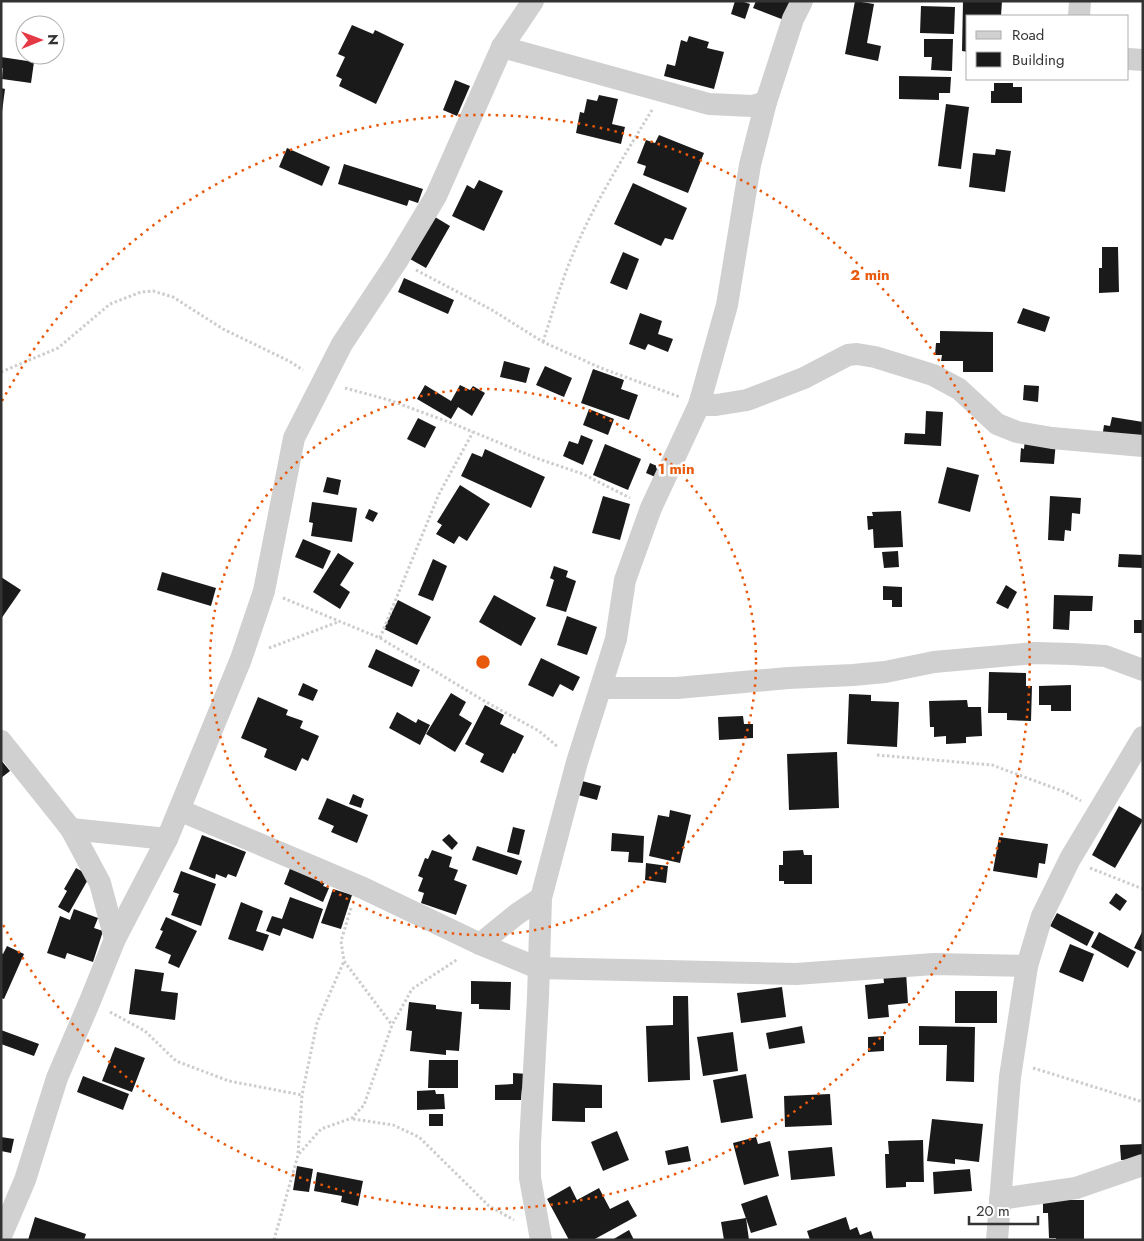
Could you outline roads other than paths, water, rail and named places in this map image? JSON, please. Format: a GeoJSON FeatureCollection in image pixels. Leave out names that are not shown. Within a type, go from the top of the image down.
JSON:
{"type":"FeatureCollection","features":[{"type":"Feature","properties":{"kind":"street"},"geometry":{"type":"LineString","coordinates":[[1,1236],[25,1180],[57,1078],[115,939],[167,839],[240,659],[264,591],[294,438],[342,344],[397,261],[436,196],[502,47],[533,1]]}},
{"type":"Feature","properties":{"kind":"street"},"geometry":{"type":"LineString","coordinates":[[540,1237],[530,1178],[530,1152],[541,898],[577,762],[616,639],[624,580],[651,508],[698,405],[727,305],[750,165],[766,102],[802,1]]}},
{"type":"Feature","properties":{"kind":"street"},"geometry":{"type":"LineString","coordinates":[[1079,15],[1080,1]]}},
{"type":"Feature","properties":{"kind":"street"},"geometry":{"type":"LineString","coordinates":[[502,47],[709,104],[752,106],[766,102]]}},
{"type":"Feature","properties":{"kind":"street"},"geometry":{"type":"LineString","coordinates":[[1129,59],[1143,60]]}},
{"type":"Feature","properties":{"kind":"street"},"geometry":{"type":"LineString","coordinates":[[698,405],[716,405],[747,400],[804,378],[848,355],[858,354],[875,357],[933,375],[959,389],[997,424],[1017,432],[1052,438],[1143,446]]}},
{"type":"Feature","properties":{"kind":"street"},"geometry":{"type":"LineString","coordinates":[[602,688],[677,688],[788,678],[853,675],[885,672],[943,661],[1035,653],[1105,656],[1143,670]]}},
{"type":"Feature","properties":{"kind":"street"},"geometry":{"type":"LineString","coordinates":[[997,1240],[1013,1062],[1027,966],[1042,916],[1070,859],[1143,737]]}},
{"type":"Feature","properties":{"kind":"street"},"geometry":{"type":"LineString","coordinates":[[1,741],[71,829],[100,883],[115,939]]}},
{"type":"Feature","properties":{"kind":"street"},"geometry":{"type":"LineString","coordinates":[[179,810],[363,888],[480,944],[538,968],[796,974],[934,964],[1027,966]]}},
{"type":"Feature","properties":{"kind":"street"},"geometry":{"type":"LineString","coordinates":[[71,829],[167,839]]}},
{"type":"Feature","properties":{"kind":"street"},"geometry":{"type":"LineString","coordinates":[[480,944],[517,914],[541,898]]}},
{"type":"Feature","properties":{"kind":"street"},"geometry":{"type":"LineString","coordinates":[[1000,1199],[1076,1188],[1143,1165]]}}]}
